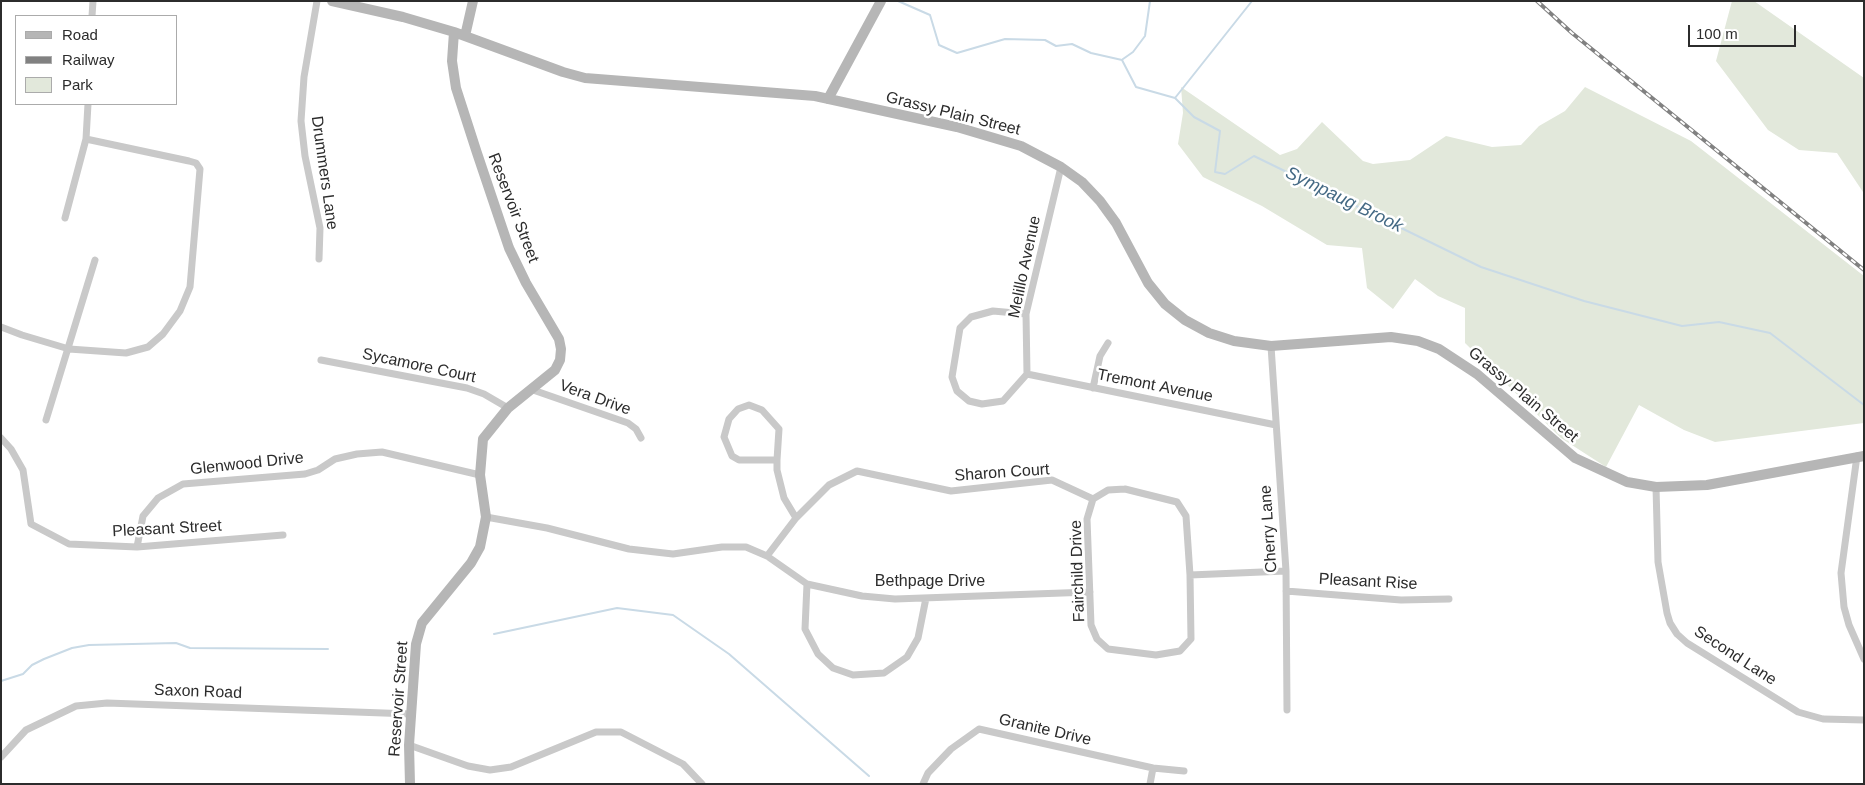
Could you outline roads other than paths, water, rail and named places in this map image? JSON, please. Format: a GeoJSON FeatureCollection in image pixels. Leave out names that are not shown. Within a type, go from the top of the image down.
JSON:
{"type":"FeatureCollection","features":[{"type":"Feature","properties":{"kind":"main road","name":"Grassy Plain Street"},"geometry":{"type":"LineString","coordinates":[[332,1],[403,17],[454,32],[547,67],[586,78],[828,99],[991,136],[1020,146],[1061,167],[1082,182],[1116,222],[1148,283],[1165,304],[1185,320],[1209,333],[1234,340],[1271,346],[1391,337],[1426,344],[1453,357],[1477,374],[1575,458],[1627,482],[1656,487],[1707,484],[1860,456]]}},
{"type":"Feature","properties":{"kind":"main road"},"geometry":{"type":"LineString","coordinates":[[465,36],[473,1]]}},
{"type":"Feature","properties":{"kind":"main road"},"geometry":{"type":"LineString","coordinates":[[828,99],[881,1]]}},
{"type":"Feature","properties":{"kind":"main road","name":"Reservoir Street"},"geometry":{"type":"LineString","coordinates":[[410,784],[409,745],[416,644],[422,623],[471,563],[480,547],[486,517],[480,474],[483,439],[508,408],[533,390],[555,370],[560,360],[560,339],[526,283],[509,248],[456,88],[452,61],[454,32]]}},
{"type":"Feature","properties":{"kind":"street"},"geometry":{"type":"LineString","coordinates":[[92,15],[93,1]]}},
{"type":"Feature","properties":{"kind":"street","name":"Drummers Lane"},"geometry":{"type":"LineString","coordinates":[[317,1],[304,77],[301,121],[305,156],[320,228],[319,259]]}},
{"type":"Feature","properties":{"kind":"street"},"geometry":{"type":"LineString","coordinates":[[65,218],[86,139],[88,105]]}},
{"type":"Feature","properties":{"kind":"street"},"geometry":{"type":"LineString","coordinates":[[1,327],[68,348],[126,353],[148,347],[163,334],[180,311],[190,287],[201,178],[200,169],[196,163],[86,139]]}},
{"type":"Feature","properties":{"kind":"street","name":"Melillo Avenue"},"geometry":{"type":"LineString","coordinates":[[1027,374],[1026,314],[1061,167]]}},
{"type":"Feature","properties":{"kind":"street"},"geometry":{"type":"LineString","coordinates":[[46,420],[95,260]]}},
{"type":"Feature","properties":{"kind":"street"},"geometry":{"type":"LineString","coordinates":[[1026,314],[993,311],[971,317],[960,328],[952,377],[957,390],[963,396],[969,401],[982,404],[1003,401],[1027,374]]}},
{"type":"Feature","properties":{"kind":"street"},"geometry":{"type":"LineString","coordinates":[[1093,388],[1100,356],[1108,343]]}},
{"type":"Feature","properties":{"kind":"street","name":"Cherry Lane"},"geometry":{"type":"LineString","coordinates":[[1271,346],[1286,571],[1287,710]]}},
{"type":"Feature","properties":{"kind":"street","name":"Sycamore Court"},"geometry":{"type":"LineString","coordinates":[[321,360],[466,388],[484,394],[508,408]]}},
{"type":"Feature","properties":{"kind":"street","name":"Tremont Avenue"},"geometry":{"type":"LineString","coordinates":[[1027,374],[1276,425]]}},
{"type":"Feature","properties":{"kind":"street","name":"Vera Drive"},"geometry":{"type":"LineString","coordinates":[[533,390],[628,424],[636,429],[641,438]]}},
{"type":"Feature","properties":{"kind":"street"},"geometry":{"type":"LineString","coordinates":[[777,460],[740,460],[732,456],[724,437],[729,419],[738,409],[749,405],[762,410],[773,419],[779,429],[777,470],[784,498],[796,518]]}},
{"type":"Feature","properties":{"kind":"street","name":"Pleasant Street"},"geometry":{"type":"LineString","coordinates":[[1,438],[11,449],[23,470],[31,524],[69,544],[137,547],[283,535]]}},
{"type":"Feature","properties":{"kind":"street","name":"Glenwood Drive"},"geometry":{"type":"LineString","coordinates":[[137,547],[143,516],[158,498],[184,484],[305,474],[318,470],[335,458],[382,452],[480,474]]}},
{"type":"Feature","properties":{"kind":"street"},"geometry":{"type":"LineString","coordinates":[[1860,456],[1840,573],[1844,607],[1864,659]]}},
{"type":"Feature","properties":{"kind":"street","name":"Sharon Court"},"geometry":{"type":"LineString","coordinates":[[767,556],[796,518],[829,485],[857,471],[951,491],[1052,480],[1093,500]]}},
{"type":"Feature","properties":{"kind":"street","name":"Second Lane"},"geometry":{"type":"LineString","coordinates":[[1656,487],[1658,562],[1668,618],[1677,634],[1687,643],[1798,712],[1823,720],[1864,720]]}},
{"type":"Feature","properties":{"kind":"street","name":"Fairchild Drive"},"geometry":{"type":"LineString","coordinates":[[1125,489],[1177,502],[1186,516],[1190,575],[1191,638],[1180,651],[1156,655],[1108,649],[1097,640],[1091,625],[1088,519],[1093,500],[1108,490],[1125,489]]}},
{"type":"Feature","properties":{"kind":"street","name":"Bethpage Drive"},"geometry":{"type":"LineString","coordinates":[[486,517],[538,526],[628,549],[673,554],[722,547],[746,547],[767,556],[807,584],[862,596],[926,598],[1090,592]]}},
{"type":"Feature","properties":{"kind":"street"},"geometry":{"type":"LineString","coordinates":[[1190,575],[1286,571]]}},
{"type":"Feature","properties":{"kind":"street"},"geometry":{"type":"LineString","coordinates":[[807,584],[805,628],[818,654],[833,668],[853,675],[884,673],[908,657],[918,638],[926,598]]}},
{"type":"Feature","properties":{"kind":"street","name":"Pleasant Rise"},"geometry":{"type":"LineString","coordinates":[[1286,591],[1401,600],[1449,599]]}},
{"type":"Feature","properties":{"kind":"street","name":"Saxon Road"},"geometry":{"type":"LineString","coordinates":[[1,757],[26,730],[76,706],[107,703],[411,714]]}},
{"type":"Feature","properties":{"kind":"street","name":"Granite Drive"},"geometry":{"type":"LineString","coordinates":[[923,784],[928,773],[951,749],[979,729],[1153,768],[1184,771]]}},
{"type":"Feature","properties":{"kind":"street"},"geometry":{"type":"LineString","coordinates":[[409,745],[468,766],[490,770],[511,767],[596,732],[621,732],[683,764],[702,784]]}},
{"type":"Feature","properties":{"kind":"street"},"geometry":{"type":"LineString","coordinates":[[1150,784],[1153,768]]}},
{"type":"Feature","properties":{"kind":"waterway","name":"Sympaug Brook"},"geometry":{"type":"LineString","coordinates":[[898,1],[930,15],[939,45],[957,53],[1005,39],[1045,40],[1056,46],[1072,44],[1091,53],[1122,60],[1136,87],[1175,98],[1194,117],[1220,131],[1215,172],[1225,174],[1254,156],[1481,267],[1584,301],[1682,326],[1719,322],[1770,333],[1864,405]]}},
{"type":"Feature","properties":{"kind":"waterway"},"geometry":{"type":"LineString","coordinates":[[1123,59],[1133,52],[1145,36],[1150,1]]}},
{"type":"Feature","properties":{"kind":"waterway"},"geometry":{"type":"LineString","coordinates":[[1175,98],[1252,1]]}},
{"type":"Feature","properties":{"kind":"waterway"},"geometry":{"type":"LineString","coordinates":[[494,634],[617,608],[673,615],[729,654],[869,776]]}},
{"type":"Feature","properties":{"kind":"waterway"},"geometry":{"type":"LineString","coordinates":[[1,681],[23,674],[32,665],[44,659],[72,648],[89,645],[176,643],[190,648],[328,649]]}},
{"type":"Feature","properties":{"kind":"railway"},"geometry":{"type":"LineString","coordinates":[[1537,1],[1572,33],[1864,270]]}}]}
